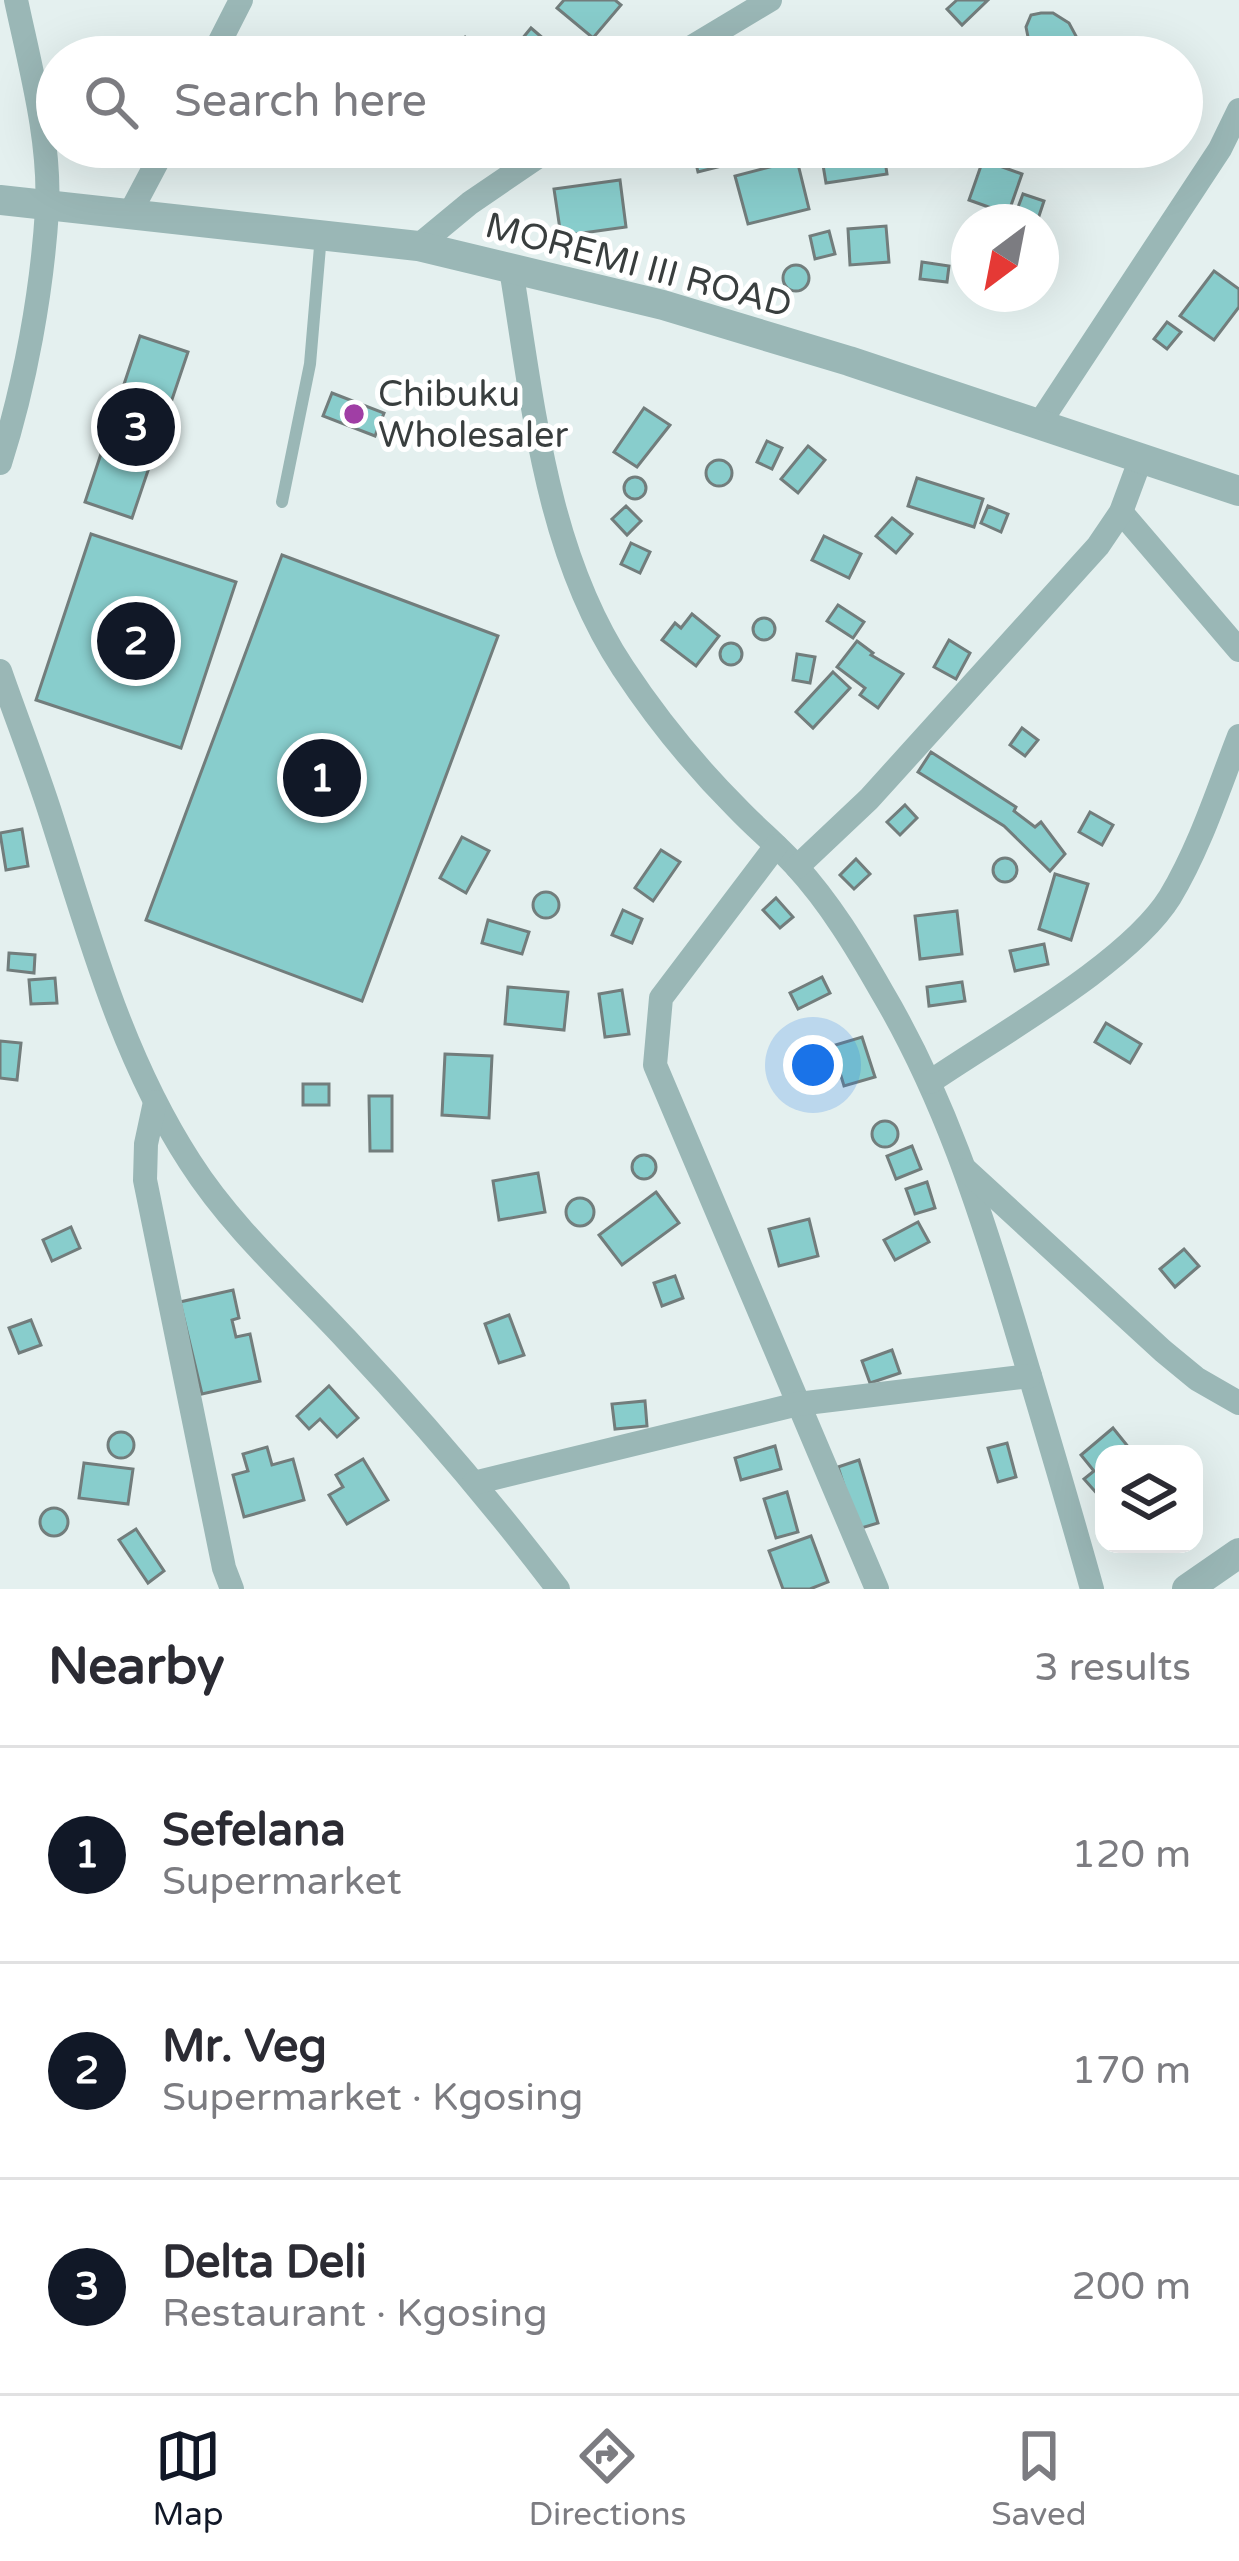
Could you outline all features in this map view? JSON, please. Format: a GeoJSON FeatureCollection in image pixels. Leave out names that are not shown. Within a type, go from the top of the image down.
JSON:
{"type":"FeatureCollection","features":[{"type":"Feature","properties":{"kind":"street"},"geometry":{"type":"LineString","coordinates":[[16,0],[36,98]]}},
{"type":"Feature","properties":{"kind":"street"},"geometry":{"type":"LineString","coordinates":[[223,36],[241,0]]}},
{"type":"Feature","properties":{"kind":"street"},"geometry":{"type":"LineString","coordinates":[[710,36],[770,0]]}},
{"type":"Feature","properties":{"kind":"street"},"geometry":{"type":"LineString","coordinates":[[1039,424],[1220,148],[1239,110]]}},
{"type":"Feature","properties":{"kind":"street"},"geometry":{"type":"LineString","coordinates":[[0,463],[21,397],[47,207],[43,168]]}},
{"type":"Feature","properties":{"kind":"street"},"geometry":{"type":"LineString","coordinates":[[129,215],[154,168]]}},
{"type":"Feature","properties":{"kind":"street"},"geometry":{"type":"LineString","coordinates":[[418,246],[521,168]]}},
{"type":"Feature","properties":{"kind":"street","name":"MOREMI III ROAD"},"geometry":{"type":"LineString","coordinates":[[0,200],[418,246],[663,305],[1239,491]]}},
{"type":"Feature","properties":{"kind":"street"},"geometry":{"type":"LineString","coordinates":[[511,269],[539,440],[559,521],[600,630],[675,738],[797,867],[837,919],[884,994],[930,1082],[964,1169],[1092,1589]]}},
{"type":"Feature","properties":{"kind":"street"},"geometry":{"type":"LineString","coordinates":[[797,867],[869,799],[1098,546],[1121,512],[1142,458]]}},
{"type":"Feature","properties":{"kind":"street"},"geometry":{"type":"LineString","coordinates":[[1121,512],[1239,650]]}},
{"type":"Feature","properties":{"kind":"street"},"geometry":{"type":"LineString","coordinates":[[0,671],[48,806],[99,976],[155,1102],[191,1164],[232,1217],[406,1403],[558,1589]]}},
{"type":"Feature","properties":{"kind":"street"},"geometry":{"type":"LineString","coordinates":[[930,1082],[1119,954],[1168,901],[1197,844],[1239,736]]}},
{"type":"Feature","properties":{"kind":"street"},"geometry":{"type":"LineString","coordinates":[[776,847],[661,998],[655,1065],[877,1589]]}},
{"type":"Feature","properties":{"kind":"street"},"geometry":{"type":"LineString","coordinates":[[155,1102],[145,1180],[232,1589]]}},
{"type":"Feature","properties":{"kind":"street"},"geometry":{"type":"LineString","coordinates":[[964,1169],[1163,1351],[1197,1379],[1239,1403]]}},
{"type":"Feature","properties":{"kind":"street"},"geometry":{"type":"LineString","coordinates":[[474,1483],[798,1404],[1030,1376]]}},
{"type":"Feature","properties":{"kind":"street"},"geometry":{"type":"LineString","coordinates":[[1187,1589],[1239,1553]]}},
{"type":"Feature","properties":{"kind":"lane"},"geometry":{"type":"LineString","coordinates":[[282,502],[310,364],[321,234]]}},
{"type":"Feature","properties":{"kind":"building"},"geometry":{"type":"Polygon","coordinates":[[[564,0],[615,0],[621,5],[595,36],[557,8],[564,0]]]}},
{"type":"Feature","properties":{"kind":"building"},"geometry":{"type":"Polygon","coordinates":[[[957,0],[988,0],[962,25],[947,9],[957,0]]]}},
{"type":"Feature","properties":{"kind":"building"},"geometry":{"type":"Polygon","coordinates":[[[1053,13],[1069,23],[1076,36],[1028,36],[1031,15],[1053,13]]]}},
{"type":"Feature","properties":{"kind":"building"},"geometry":{"type":"Polygon","coordinates":[[[766,168],[799,168],[809,209],[748,224],[735,176],[766,168]]]}},
{"type":"Feature","properties":{"kind":"building"},"geometry":{"type":"Polygon","coordinates":[[[824,168],[886,168],[887,174],[826,183],[824,168]]]}},
{"type":"Feature","properties":{"kind":"building"},"geometry":{"type":"Polygon","coordinates":[[[980,168],[1022,174],[1012,204],[969,200],[980,168]]]}},
{"type":"Feature","properties":{"kind":"building"},"geometry":{"type":"Polygon","coordinates":[[[620,180],[626,227],[561,236],[554,189],[620,180]]]}},
{"type":"Feature","properties":{"kind":"building"},"geometry":{"type":"Polygon","coordinates":[[[1023,194],[1044,201],[1043,204],[1019,204],[1023,194]]]}},
{"type":"Feature","properties":{"kind":"building"},"geometry":{"type":"Polygon","coordinates":[[[886,226],[889,262],[850,265],[848,229],[886,226]]]}},
{"type":"Feature","properties":{"kind":"building"},"geometry":{"type":"Polygon","coordinates":[[[829,231],[835,254],[815,259],[810,236],[829,231]]]}},
{"type":"Feature","properties":{"kind":"building"},"geometry":{"type":"Polygon","coordinates":[[[922,262],[949,266],[947,282],[920,279],[922,262]]]}},
{"type":"Feature","properties":{"kind":"building"},"geometry":{"type":"Polygon","coordinates":[[[796,265],[809,278],[796,291],[783,278],[796,265]]]}},
{"type":"Feature","properties":{"kind":"building"},"geometry":{"type":"Polygon","coordinates":[[[1214,271],[1239,289],[1239,307],[1214,340],[1180,316],[1214,271]]]}},
{"type":"Feature","properties":{"kind":"building"},"geometry":{"type":"Polygon","coordinates":[[[1167,322],[1181,332],[1167,349],[1154,339],[1167,322]]]}},
{"type":"Feature","properties":{"kind":"building"},"geometry":{"type":"Polygon","coordinates":[[[140,336],[188,352],[132,518],[85,502],[140,336]]]}},
{"type":"Feature","properties":{"kind":"building","name":"Chibuku Wholesaler"},"geometry":{"type":"Polygon","coordinates":[[[332,393],[384,413],[375,436],[323,416],[332,393]]]}},
{"type":"Feature","properties":{"kind":"building"},"geometry":{"type":"Polygon","coordinates":[[[644,408],[670,425],[637,467],[614,452],[644,408]]]}},
{"type":"Feature","properties":{"kind":"building"},"geometry":{"type":"Polygon","coordinates":[[[767,441],[782,448],[772,469],[757,462],[767,441]]]}},
{"type":"Feature","properties":{"kind":"building"},"geometry":{"type":"Polygon","coordinates":[[[808,446],[825,460],[798,493],[781,479],[808,446]]]}},
{"type":"Feature","properties":{"kind":"building"},"geometry":{"type":"Polygon","coordinates":[[[719,460],[732,473],[719,486],[706,473],[719,460]]]}},
{"type":"Feature","properties":{"kind":"building"},"geometry":{"type":"Polygon","coordinates":[[[635,477],[646,488],[635,499],[624,488],[635,477]]]}},
{"type":"Feature","properties":{"kind":"building"},"geometry":{"type":"Polygon","coordinates":[[[917,478],[983,499],[974,527],[908,506],[917,478]]]}},
{"type":"Feature","properties":{"kind":"building"},"geometry":{"type":"Polygon","coordinates":[[[626,506],[641,521],[627,535],[612,519],[626,506]]]}},
{"type":"Feature","properties":{"kind":"building"},"geometry":{"type":"Polygon","coordinates":[[[988,506],[1008,514],[1001,532],[981,523],[988,506]]]}},
{"type":"Feature","properties":{"kind":"building"},"geometry":{"type":"Polygon","coordinates":[[[892,518],[912,534],[896,553],[876,536],[892,518]]]}},
{"type":"Feature","properties":{"kind":"building"},"geometry":{"type":"Polygon","coordinates":[[[91,534],[236,582],[181,748],[36,700],[91,534]]]}},
{"type":"Feature","properties":{"kind":"building"},"geometry":{"type":"Polygon","coordinates":[[[824,536],[861,554],[849,578],[812,560],[824,536]]]}},
{"type":"Feature","properties":{"kind":"building"},"geometry":{"type":"Polygon","coordinates":[[[631,543],[650,552],[640,573],[621,564],[631,543]]]}},
{"type":"Feature","properties":{"kind":"building"},"geometry":{"type":"Polygon","coordinates":[[[282,555],[498,636],[362,1001],[146,920],[282,555]]]}},
{"type":"Feature","properties":{"kind":"building"},"geometry":{"type":"Polygon","coordinates":[[[838,605],[864,622],[853,638],[827,621],[838,605]]]}},
{"type":"Feature","properties":{"kind":"building"},"geometry":{"type":"Polygon","coordinates":[[[692,614],[719,636],[696,666],[662,640],[675,623],[681,628],[692,614]]]}},
{"type":"Feature","properties":{"kind":"building"},"geometry":{"type":"Polygon","coordinates":[[[764,618],[775,629],[764,640],[753,629],[764,618]]]}},
{"type":"Feature","properties":{"kind":"building"},"geometry":{"type":"Polygon","coordinates":[[[949,640],[970,653],[956,679],[934,667],[949,640]]]}},
{"type":"Feature","properties":{"kind":"building"},"geometry":{"type":"Polygon","coordinates":[[[857,641],[903,674],[878,708],[860,695],[865,688],[837,667],[857,641]]]}},
{"type":"Feature","properties":{"kind":"building"},"geometry":{"type":"Polygon","coordinates":[[[731,643],[742,654],[731,665],[720,654],[731,643]]]}},
{"type":"Feature","properties":{"kind":"building"},"geometry":{"type":"Polygon","coordinates":[[[797,654],[815,657],[810,683],[793,680],[797,654]]]}},
{"type":"Feature","properties":{"kind":"building"},"geometry":{"type":"Polygon","coordinates":[[[833,672],[850,688],[813,728],[796,712],[833,672]]]}},
{"type":"Feature","properties":{"kind":"building"},"geometry":{"type":"Polygon","coordinates":[[[1022,728],[1038,740],[1025,756],[1010,745],[1022,728]]]}},
{"type":"Feature","properties":{"kind":"building"},"geometry":{"type":"Polygon","coordinates":[[[931,752],[1016,807],[1014,811],[1035,827],[1041,822],[1065,854],[1050,871],[1004,826],[918,772],[931,752]]]}},
{"type":"Feature","properties":{"kind":"building"},"geometry":{"type":"Polygon","coordinates":[[[905,805],[917,818],[900,835],[887,822],[905,805]]]}},
{"type":"Feature","properties":{"kind":"building"},"geometry":{"type":"Polygon","coordinates":[[[1090,812],[1113,825],[1102,845],[1079,832],[1090,812]]]}},
{"type":"Feature","properties":{"kind":"building"},"geometry":{"type":"Polygon","coordinates":[[[22,829],[28,866],[6,870],[0,833],[22,829]]]}},
{"type":"Feature","properties":{"kind":"building"},"geometry":{"type":"Polygon","coordinates":[[[462,837],[489,851],[466,893],[440,878],[462,837]]]}},
{"type":"Feature","properties":{"kind":"building"},"geometry":{"type":"Polygon","coordinates":[[[661,850],[680,862],[653,901],[635,888],[661,850]]]}},
{"type":"Feature","properties":{"kind":"building"},"geometry":{"type":"Polygon","coordinates":[[[1005,858],[1017,870],[1005,882],[993,870],[1005,858]]]}},
{"type":"Feature","properties":{"kind":"building"},"geometry":{"type":"Polygon","coordinates":[[[856,859],[870,874],[854,889],[840,875],[856,859]]]}},
{"type":"Feature","properties":{"kind":"building"},"geometry":{"type":"Polygon","coordinates":[[[1055,874],[1088,884],[1071,940],[1039,929],[1055,874]]]}},
{"type":"Feature","properties":{"kind":"building"},"geometry":{"type":"Polygon","coordinates":[[[546,892],[559,905],[546,918],[533,905],[546,892]]]}},
{"type":"Feature","properties":{"kind":"building"},"geometry":{"type":"Polygon","coordinates":[[[776,898],[793,917],[780,928],[763,910],[776,898]]]}},
{"type":"Feature","properties":{"kind":"building"},"geometry":{"type":"Polygon","coordinates":[[[623,910],[642,919],[632,943],[612,935],[623,910]]]}},
{"type":"Feature","properties":{"kind":"building"},"geometry":{"type":"Polygon","coordinates":[[[957,911],[962,954],[920,959],[915,916],[957,911]]]}},
{"type":"Feature","properties":{"kind":"building"},"geometry":{"type":"Polygon","coordinates":[[[488,920],[529,932],[522,954],[482,943],[488,920]]]}},
{"type":"Feature","properties":{"kind":"building"},"geometry":{"type":"Polygon","coordinates":[[[1044,944],[1048,964],[1015,971],[1010,951],[1044,944]]]}},
{"type":"Feature","properties":{"kind":"building"},"geometry":{"type":"Polygon","coordinates":[[[9,953],[35,955],[34,973],[8,970],[9,953]]]}},
{"type":"Feature","properties":{"kind":"building"},"geometry":{"type":"Polygon","coordinates":[[[822,977],[830,993],[798,1009],[790,993],[822,977]]]}},
{"type":"Feature","properties":{"kind":"building"},"geometry":{"type":"Polygon","coordinates":[[[55,978],[57,1003],[31,1004],[29,980],[55,978]]]}},
{"type":"Feature","properties":{"kind":"building"},"geometry":{"type":"Polygon","coordinates":[[[962,982],[965,1001],[929,1006],[927,987],[962,982]]]}},
{"type":"Feature","properties":{"kind":"building"},"geometry":{"type":"Polygon","coordinates":[[[508,987],[568,992],[564,1030],[505,1024],[508,987]]]}},
{"type":"Feature","properties":{"kind":"building"},"geometry":{"type":"Polygon","coordinates":[[[622,990],[629,1034],[605,1037],[599,994],[622,990]]]}},
{"type":"Feature","properties":{"kind":"building"},"geometry":{"type":"Polygon","coordinates":[[[1106,1023],[1141,1044],[1130,1063],[1095,1042],[1106,1023]]]}},
{"type":"Feature","properties":{"kind":"building"},"geometry":{"type":"Polygon","coordinates":[[[862,1037],[875,1077],[844,1086],[832,1046],[862,1037]]]}},
{"type":"Feature","properties":{"kind":"building"},"geometry":{"type":"Polygon","coordinates":[[[0,1041],[21,1043],[17,1080],[0,1078],[0,1041]]]}},
{"type":"Feature","properties":{"kind":"building"},"geometry":{"type":"Polygon","coordinates":[[[445,1054],[492,1056],[489,1118],[442,1115],[445,1054]]]}},
{"type":"Feature","properties":{"kind":"building"},"geometry":{"type":"Polygon","coordinates":[[[303,1084],[329,1084],[329,1105],[303,1105],[303,1084]]]}},
{"type":"Feature","properties":{"kind":"building"},"geometry":{"type":"Polygon","coordinates":[[[369,1096],[392,1096],[392,1151],[370,1151],[369,1096]]]}},
{"type":"Feature","properties":{"kind":"building"},"geometry":{"type":"Polygon","coordinates":[[[885,1121],[898,1134],[885,1147],[872,1134],[885,1121]]]}},
{"type":"Feature","properties":{"kind":"building"},"geometry":{"type":"Polygon","coordinates":[[[912,1146],[921,1169],[896,1179],[887,1156],[912,1146]]]}},
{"type":"Feature","properties":{"kind":"building"},"geometry":{"type":"Polygon","coordinates":[[[644,1155],[656,1167],[644,1179],[632,1167],[644,1155]]]}},
{"type":"Feature","properties":{"kind":"building"},"geometry":{"type":"Polygon","coordinates":[[[538,1173],[545,1212],[499,1220],[493,1181],[538,1173]]]}},
{"type":"Feature","properties":{"kind":"building"},"geometry":{"type":"Polygon","coordinates":[[[927,1182],[935,1208],[915,1214],[906,1189],[927,1182]]]}},
{"type":"Feature","properties":{"kind":"building"},"geometry":{"type":"Polygon","coordinates":[[[656,1192],[679,1223],[622,1265],[599,1235],[656,1192]]]}},
{"type":"Feature","properties":{"kind":"building"},"geometry":{"type":"Polygon","coordinates":[[[580,1198],[590,1202],[594,1212],[590,1222],[580,1226],[570,1222],[566,1212],[570,1202],[580,1198]]]}},
{"type":"Feature","properties":{"kind":"building"},"geometry":{"type":"Polygon","coordinates":[[[809,1219],[818,1256],[779,1266],[769,1229],[809,1219]]]}},
{"type":"Feature","properties":{"kind":"building"},"geometry":{"type":"Polygon","coordinates":[[[918,1222],[929,1242],[895,1260],[884,1240],[918,1222]]]}},
{"type":"Feature","properties":{"kind":"building"},"geometry":{"type":"Polygon","coordinates":[[[71,1227],[80,1248],[52,1261],[43,1240],[71,1227]]]}},
{"type":"Feature","properties":{"kind":"building"},"geometry":{"type":"Polygon","coordinates":[[[1184,1249],[1199,1266],[1175,1287],[1160,1269],[1184,1249]]]}},
{"type":"Feature","properties":{"kind":"building"},"geometry":{"type":"Polygon","coordinates":[[[675,1276],[683,1298],[662,1306],[654,1283],[675,1276]]]}},
{"type":"Feature","properties":{"kind":"building"},"geometry":{"type":"Polygon","coordinates":[[[233,1290],[239,1318],[232,1320],[236,1337],[250,1334],[260,1381],[202,1394],[180,1302],[233,1290]]]}},
{"type":"Feature","properties":{"kind":"building"},"geometry":{"type":"Polygon","coordinates":[[[509,1315],[524,1355],[499,1363],[485,1324],[509,1315]]]}},
{"type":"Feature","properties":{"kind":"building"},"geometry":{"type":"Polygon","coordinates":[[[31,1320],[41,1345],[19,1353],[9,1328],[31,1320]]]}},
{"type":"Feature","properties":{"kind":"building"},"geometry":{"type":"Polygon","coordinates":[[[892,1350],[900,1373],[870,1383],[862,1361],[892,1350]]]}},
{"type":"Feature","properties":{"kind":"building"},"geometry":{"type":"Polygon","coordinates":[[[329,1386],[358,1418],[337,1437],[320,1419],[309,1429],[297,1416],[329,1386]]]}},
{"type":"Feature","properties":{"kind":"building"},"geometry":{"type":"Polygon","coordinates":[[[645,1401],[647,1426],[615,1429],[612,1404],[645,1401]]]}},
{"type":"Feature","properties":{"kind":"building"},"geometry":{"type":"Polygon","coordinates":[[[1113,1428],[1127,1445],[1095,1445],[1095,1491],[1084,1479],[1094,1471],[1081,1455],[1113,1428]]]}},
{"type":"Feature","properties":{"kind":"building"},"geometry":{"type":"Polygon","coordinates":[[[121,1432],[134,1445],[121,1458],[108,1445],[121,1432]]]}},
{"type":"Feature","properties":{"kind":"building"},"geometry":{"type":"Polygon","coordinates":[[[1007,1443],[1016,1477],[998,1482],[988,1448],[1007,1443]]]}},
{"type":"Feature","properties":{"kind":"building"},"geometry":{"type":"Polygon","coordinates":[[[775,1446],[781,1469],[741,1480],[735,1458],[775,1446]]]}},
{"type":"Feature","properties":{"kind":"building"},"geometry":{"type":"Polygon","coordinates":[[[267,1447],[272,1465],[293,1459],[304,1500],[244,1517],[233,1475],[248,1471],[243,1454],[267,1447]]]}},
{"type":"Feature","properties":{"kind":"building"},"geometry":{"type":"Polygon","coordinates":[[[363,1459],[388,1500],[347,1524],[329,1495],[343,1487],[336,1475],[363,1459]]]}},
{"type":"Feature","properties":{"kind":"building"},"geometry":{"type":"Polygon","coordinates":[[[859,1460],[878,1523],[858,1529],[838,1467],[859,1460]]]}},
{"type":"Feature","properties":{"kind":"building"},"geometry":{"type":"Polygon","coordinates":[[[84,1463],[133,1469],[128,1504],[79,1498],[84,1463]]]}},
{"type":"Feature","properties":{"kind":"building"},"geometry":{"type":"Polygon","coordinates":[[[787,1492],[798,1532],[776,1538],[764,1499],[787,1492]]]}},
{"type":"Feature","properties":{"kind":"building"},"geometry":{"type":"Polygon","coordinates":[[[54,1508],[64,1512],[68,1522],[64,1532],[54,1536],[44,1532],[40,1522],[44,1512],[54,1508]]]}},
{"type":"Feature","properties":{"kind":"building"},"geometry":{"type":"Polygon","coordinates":[[[136,1529],[164,1571],[148,1583],[119,1540],[136,1529]]]}},
{"type":"Feature","properties":{"kind":"building"},"geometry":{"type":"Polygon","coordinates":[[[811,1536],[828,1582],[810,1589],[783,1589],[769,1551],[811,1536]]]}},
{"type":"Feature","properties":{"kind":"place","name":"Chibuku Wholesaler"},"geometry":{"type":"Point","coordinates":[354,414]}},
{"type":"Feature","properties":{"kind":"place","name":"Delta Deli"},"geometry":{"type":"Point","coordinates":[136,427]}},
{"type":"Feature","properties":{"kind":"place","name":"Mr. Veg"},"geometry":{"type":"Point","coordinates":[136,641]}},
{"type":"Feature","properties":{"kind":"place","name":"Sefelana"},"geometry":{"type":"Point","coordinates":[322,778]}}]}
